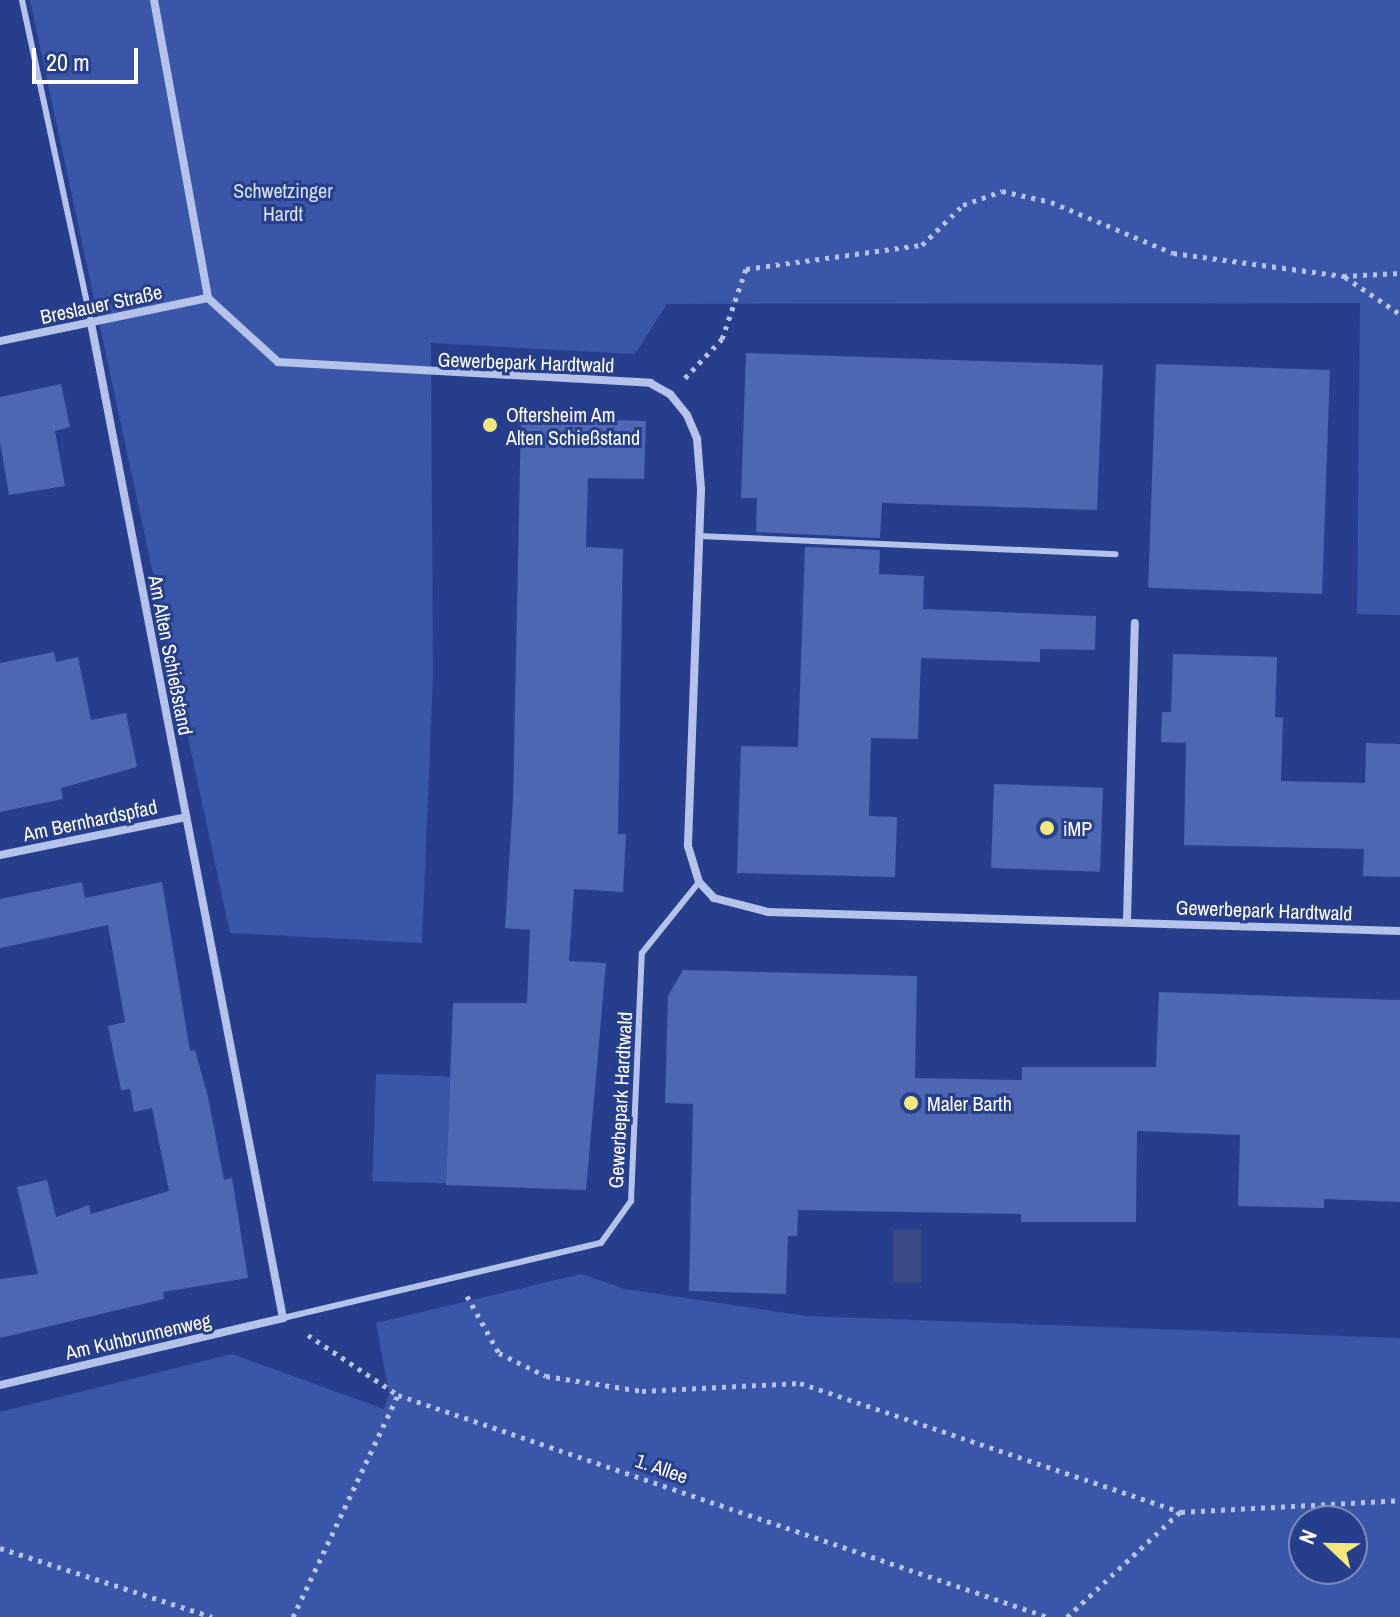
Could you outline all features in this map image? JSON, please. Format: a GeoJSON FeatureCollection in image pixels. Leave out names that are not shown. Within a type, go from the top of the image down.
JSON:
{"type":"FeatureCollection","features":[{"type":"Feature","properties":{"kind":"street"},"geometry":{"type":"LineString","coordinates":[[154,0],[208,298]]}},
{"type":"Feature","properties":{"kind":"street","name":"Breslauer Straße"},"geometry":{"type":"LineString","coordinates":[[0,341],[208,298]]}},
{"type":"Feature","properties":{"kind":"street","name":"Gewerbepark Hardtwald"},"geometry":{"type":"LineString","coordinates":[[208,298],[278,362],[650,383],[670,394]]}},
{"type":"Feature","properties":{"kind":"street","name":"Am Alten Schießstand"},"geometry":{"type":"LineString","coordinates":[[91,323],[283,1318]]}},
{"type":"Feature","properties":{"kind":"street"},"geometry":{"type":"LineString","coordinates":[[670,394],[697,439],[699,536],[688,846],[699,882]]}},
{"type":"Feature","properties":{"kind":"street"},"geometry":{"type":"LineString","coordinates":[[1127,921],[1135,623]]}},
{"type":"Feature","properties":{"kind":"street","name":"Am Bernhardspfad"},"geometry":{"type":"LineString","coordinates":[[0,855],[186,817]]}},
{"type":"Feature","properties":{"kind":"street","name":"Gewerbepark Hardtwald"},"geometry":{"type":"LineString","coordinates":[[699,882],[714,898],[768,912],[1400,931]]}},
{"type":"Feature","properties":{"kind":"street","name":"Am Kuhbrunnenweg"},"geometry":{"type":"LineString","coordinates":[[0,1385],[283,1318]]}},
{"type":"Feature","properties":{"kind":"lane","name":"Am Alten Schießstand"},"geometry":{"type":"LineString","coordinates":[[22,0],[91,323]]}},
{"type":"Feature","properties":{"kind":"lane"},"geometry":{"type":"LineString","coordinates":[[699,536],[1116,554]]}},
{"type":"Feature","properties":{"kind":"lane","name":"Gewerbepark Hardtwald"},"geometry":{"type":"LineString","coordinates":[[283,1318],[601,1243],[631,1201],[642,953],[699,882]]}},
{"type":"Feature","properties":{"kind":"path"},"geometry":{"type":"LineString","coordinates":[[670,394],[722,339],[746,269],[922,245],[963,205],[1002,191],[1051,202],[1173,253],[1343,276],[1400,273]]}},
{"type":"Feature","properties":{"kind":"path"},"geometry":{"type":"LineString","coordinates":[[1343,276],[1400,314]]}},
{"type":"Feature","properties":{"kind":"path"},"geometry":{"type":"LineString","coordinates":[[457,1277],[499,1353],[546,1376],[642,1391],[800,1383],[1181,1512],[1400,1500]]}},
{"type":"Feature","properties":{"kind":"path","name":"1. Allee"},"geometry":{"type":"LineString","coordinates":[[283,1318],[398,1395],[1048,1617]]}},
{"type":"Feature","properties":{"kind":"path"},"geometry":{"type":"LineString","coordinates":[[293,1617],[398,1395]]}},
{"type":"Feature","properties":{"kind":"path"},"geometry":{"type":"LineString","coordinates":[[1067,1617],[1181,1512]]}},
{"type":"Feature","properties":{"kind":"path"},"geometry":{"type":"LineString","coordinates":[[0,1548],[212,1617]]}},
{"type":"Feature","properties":{"kind":"green space","name":"Schwetzinger Hardt"},"geometry":{"type":"Polygon","coordinates":[[[30,0],[1400,0],[1400,615],[1357,614],[1360,303],[667,304],[635,354],[431,343],[433,676],[422,943],[230,933],[30,0]]]}},
{"type":"Feature","properties":{"kind":"green space"},"geometry":{"type":"Polygon","coordinates":[[[376,1074],[450,1077],[446,1184],[372,1181],[376,1074]]]}},
{"type":"Feature","properties":{"kind":"green space"},"geometry":{"type":"Polygon","coordinates":[[[581,1274],[625,1289],[806,1316],[1400,1338],[1400,1617],[0,1617],[0,1412],[232,1354],[384,1409],[389,1394],[376,1323],[581,1274]]]}},
{"type":"Feature","properties":{"kind":"shaded area"},"geometry":{"type":"Polygon","coordinates":[[[893,1230],[921,1230],[921,1282],[893,1282],[893,1230]]]}},
{"type":"Feature","properties":{"kind":"building"},"geometry":{"type":"Polygon","coordinates":[[[746,353],[1103,365],[1097,510],[882,503],[880,538],[756,532],[757,498],[741,498],[746,353]]]}},
{"type":"Feature","properties":{"kind":"building"},"geometry":{"type":"Polygon","coordinates":[[[1156,364],[1330,370],[1322,594],[1148,588],[1156,364]]]}},
{"type":"Feature","properties":{"kind":"building"},"geometry":{"type":"Polygon","coordinates":[[[61,384],[70,427],[55,431],[65,486],[9,495],[0,442],[0,397],[61,384]]]}},
{"type":"Feature","properties":{"kind":"building"},"geometry":{"type":"Polygon","coordinates":[[[521,417],[646,421],[644,479],[588,478],[586,547],[623,549],[618,834],[626,834],[623,892],[574,889],[569,961],[606,963],[586,1190],[446,1185],[453,1003],[527,1003],[530,930],[505,928],[513,800],[521,417]]]}},
{"type":"Feature","properties":{"kind":"building"},"geometry":{"type":"Polygon","coordinates":[[[805,547],[880,550],[879,574],[924,576],[923,609],[1096,616],[1095,650],[1040,649],[1040,662],[921,658],[918,739],[871,738],[869,816],[897,817],[895,877],[737,873],[741,746],[798,747],[805,547]]]}},
{"type":"Feature","properties":{"kind":"building"},"geometry":{"type":"Polygon","coordinates":[[[54,652],[56,662],[78,657],[91,720],[126,713],[137,767],[61,788],[63,799],[0,812],[0,663],[54,652]]]}},
{"type":"Feature","properties":{"kind":"building"},"geometry":{"type":"Polygon","coordinates":[[[1173,654],[1277,657],[1275,717],[1283,718],[1281,781],[1365,783],[1366,743],[1400,744],[1400,877],[1363,876],[1364,849],[1184,845],[1186,743],[1161,742],[1162,712],[1171,712],[1173,654]]]}},
{"type":"Feature","properties":{"kind":"building","name":"iMP"},"geometry":{"type":"Polygon","coordinates":[[[994,784],[1103,788],[1100,872],[991,868],[994,784]]]}},
{"type":"Feature","properties":{"kind":"building"},"geometry":{"type":"Polygon","coordinates":[[[82,882],[85,898],[162,882],[190,1051],[195,1050],[208,1097],[224,1180],[232,1178],[248,1278],[163,1292],[164,1299],[0,1338],[0,1279],[38,1274],[17,1187],[47,1180],[56,1217],[89,1205],[91,1214],[169,1191],[152,1108],[134,1112],[130,1089],[121,1090],[108,1026],[125,1022],[108,925],[0,948],[0,899],[82,882]]]}},
{"type":"Feature","properties":{"kind":"building"},"geometry":{"type":"Polygon","coordinates":[[[683,970],[917,976],[915,1078],[1022,1080],[1022,1067],[1156,1067],[1159,992],[1400,1000],[1400,1202],[1324,1199],[1324,1208],[1238,1206],[1240,1135],[1137,1131],[1136,1222],[1021,1222],[1021,1214],[798,1210],[797,1236],[788,1236],[786,1294],[689,1291],[693,1104],[665,1103],[668,996],[683,970]]]}},
{"type":"Feature","properties":{"kind":"place","name":"Oftersheim Am Alten Schießstand"},"geometry":{"type":"Point","coordinates":[490,425]}},
{"type":"Feature","properties":{"kind":"place","name":"iMP"},"geometry":{"type":"Point","coordinates":[1047,828]}},
{"type":"Feature","properties":{"kind":"place","name":"Maler Barth"},"geometry":{"type":"Point","coordinates":[911,1103]}}]}
